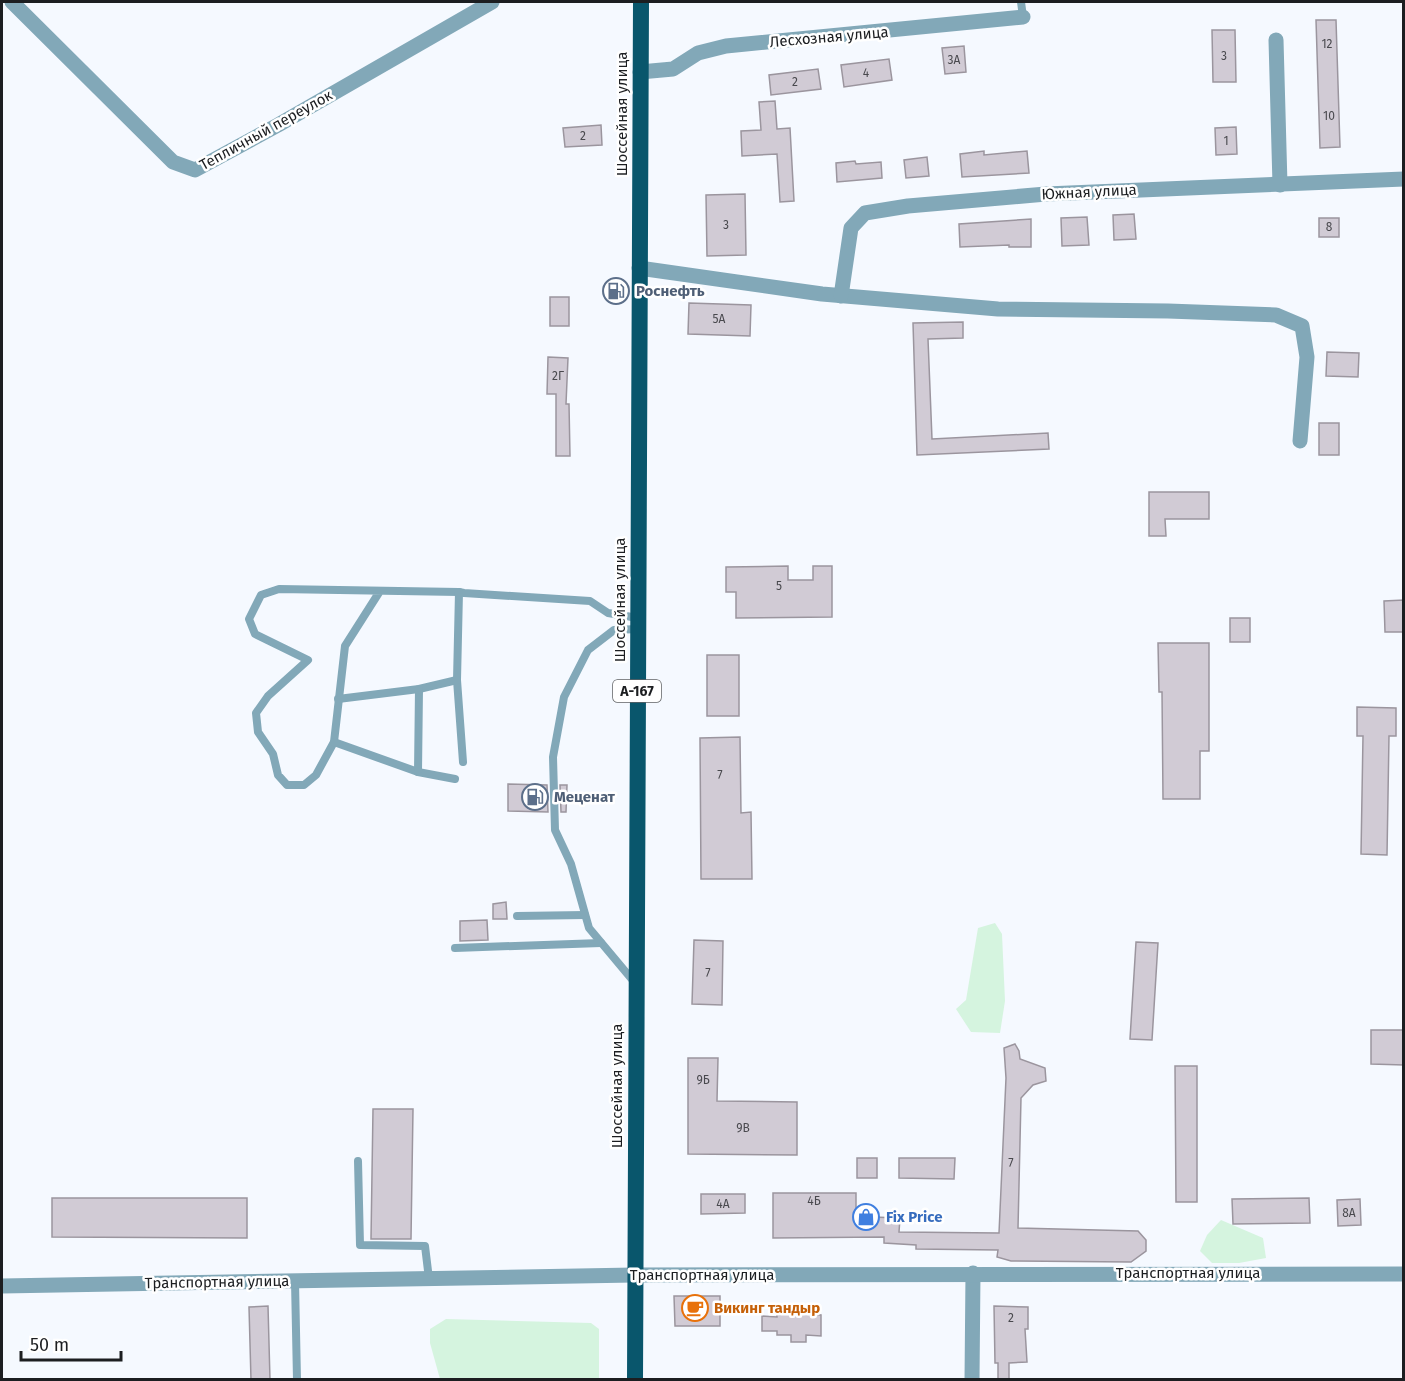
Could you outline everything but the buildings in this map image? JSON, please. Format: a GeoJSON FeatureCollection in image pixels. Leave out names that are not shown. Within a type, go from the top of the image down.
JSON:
{"type":"FeatureCollection","features":[{"type":"Feature","properties":{"kind":"highway","name":"Шоссейная улица"},"geometry":{"type":"LineString","coordinates":[[635,1380],[641,2]]}},
{"type":"Feature","properties":{"kind":"street","name":"Тепличный переулок"},"geometry":{"type":"LineString","coordinates":[[12,2],[173,162],[195,170],[492,2]]}},
{"type":"Feature","properties":{"kind":"street","name":"Лесхозная улица"},"geometry":{"type":"LineString","coordinates":[[640,72],[673,69],[698,53],[726,46],[1023,17]]}},
{"type":"Feature","properties":{"kind":"street"},"geometry":{"type":"LineString","coordinates":[[1276,40],[1280,185]]}},
{"type":"Feature","properties":{"kind":"street","name":"Южная улица"},"geometry":{"type":"LineString","coordinates":[[841,296],[851,228],[865,213],[908,206],[1046,194],[1404,179]]}},
{"type":"Feature","properties":{"kind":"street"},"geometry":{"type":"LineString","coordinates":[[639,268],[841,296],[998,309],[1276,315],[1302,326],[1306,357],[1300,441]]}},
{"type":"Feature","properties":{"kind":"street"},"geometry":{"type":"LineString","coordinates":[[972,1380],[973,1273]]}},
{"type":"Feature","properties":{"kind":"street","name":"Транспортная улица"},"geometry":{"type":"LineString","coordinates":[[2,1286],[634,1275],[1404,1274]]}},
{"type":"Feature","properties":{"kind":"lane"},"geometry":{"type":"LineString","coordinates":[[1021,2],[1023,17]]}},
{"type":"Feature","properties":{"kind":"lane"},"geometry":{"type":"LineString","coordinates":[[380,591],[345,646],[334,742],[316,775],[304,785],[287,785],[278,776],[273,754],[258,732],[256,713],[268,696],[308,660],[255,634],[249,618],[261,595],[279,589],[459,592],[590,601],[608,613],[638,624]]}},
{"type":"Feature","properties":{"kind":"lane"},"geometry":{"type":"LineString","coordinates":[[459,592],[456,680],[463,762]]}},
{"type":"Feature","properties":{"kind":"lane"},"geometry":{"type":"LineString","coordinates":[[636,983],[589,928],[572,864],[555,830],[553,757],[564,697],[588,650],[614,630],[638,624]]}},
{"type":"Feature","properties":{"kind":"lane"},"geometry":{"type":"LineString","coordinates":[[338,699],[419,689],[456,680]]}},
{"type":"Feature","properties":{"kind":"lane"},"geometry":{"type":"LineString","coordinates":[[418,772],[419,689]]}},
{"type":"Feature","properties":{"kind":"lane"},"geometry":{"type":"LineString","coordinates":[[334,742],[418,772],[455,779]]}},
{"type":"Feature","properties":{"kind":"lane"},"geometry":{"type":"LineString","coordinates":[[517,916],[585,915]]}},
{"type":"Feature","properties":{"kind":"lane"},"geometry":{"type":"LineString","coordinates":[[455,948],[601,943]]}},
{"type":"Feature","properties":{"kind":"lane"},"geometry":{"type":"LineString","coordinates":[[358,1161],[360,1245],[425,1246],[429,1279]]}},
{"type":"Feature","properties":{"kind":"lane"},"geometry":{"type":"LineString","coordinates":[[295,1281],[297,1380]]}},
{"type":"Feature","properties":{"kind":"green space"},"geometry":{"type":"Polygon","coordinates":[[[995,923],[1002,934],[1005,1001],[1000,1033],[971,1032],[956,1009],[966,1000],[978,928],[995,923]]]}},
{"type":"Feature","properties":{"kind":"green space"},"geometry":{"type":"Polygon","coordinates":[[[1221,1220],[1263,1238],[1266,1258],[1239,1263],[1212,1263],[1200,1251],[1207,1235],[1221,1220]]]}},
{"type":"Feature","properties":{"kind":"green space"},"geometry":{"type":"Polygon","coordinates":[[[446,1319],[591,1323],[599,1329],[599,1379],[440,1379],[430,1343],[430,1329],[446,1319]]]}},
{"type":"Feature","properties":{"kind":"place","name":"Роснефть"},"geometry":{"type":"Point","coordinates":[616,291]}},
{"type":"Feature","properties":{"kind":"place","name":"Меценат"},"geometry":{"type":"Point","coordinates":[535,797]}},
{"type":"Feature","properties":{"kind":"place","name":"Fix Price"},"geometry":{"type":"Point","coordinates":[866,1217]}},
{"type":"Feature","properties":{"kind":"place","name":"Викинг тандыр"},"geometry":{"type":"Point","coordinates":[695,1308]}}]}
